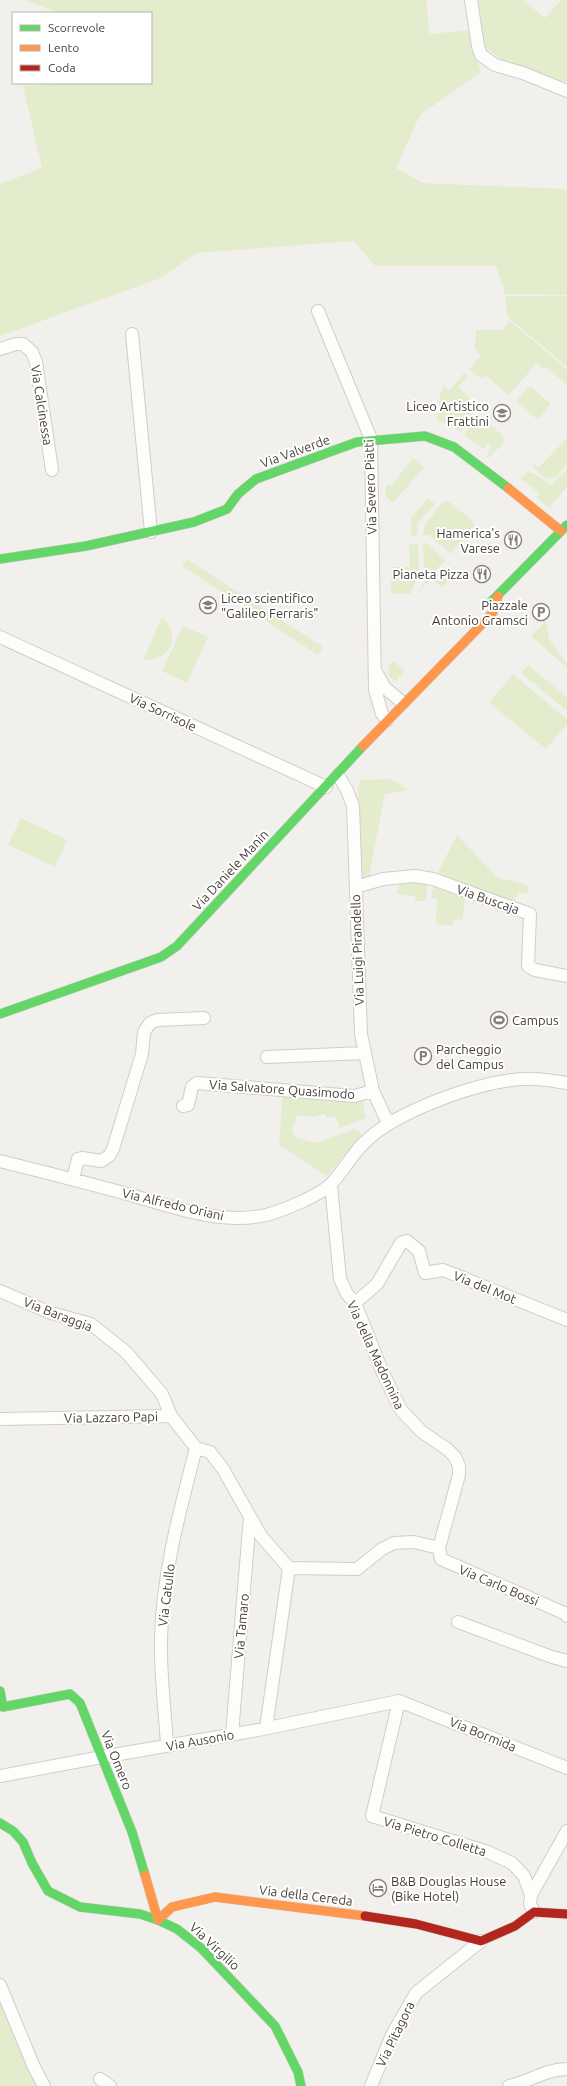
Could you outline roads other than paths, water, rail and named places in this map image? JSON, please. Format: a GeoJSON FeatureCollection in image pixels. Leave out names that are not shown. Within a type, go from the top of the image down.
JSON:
{"type":"FeatureCollection","features":[{"type":"Feature","properties":{"kind":"street"},"geometry":{"type":"LineString","coordinates":[[471,0],[478,46],[482,55],[495,65],[523,73],[567,91]]}},
{"type":"Feature","properties":{"kind":"street","name":"Via Severo Piatti"},"geometry":{"type":"LineString","coordinates":[[318,311],[371,439],[377,698],[382,714],[387,720]]}},
{"type":"Feature","properties":{"kind":"street"},"geometry":{"type":"LineString","coordinates":[[132,334],[151,532]]}},
{"type":"Feature","properties":{"kind":"street","name":"Via Calcinessa"},"geometry":{"type":"LineString","coordinates":[[0,349],[16,344],[23,344],[32,352],[36,362],[52,470]]}},
{"type":"Feature","properties":{"kind":"street","name":"Via Valverde"},"geometry":{"type":"LineString","coordinates":[[0,559],[86,546],[151,532],[211,516],[227,508],[238,494],[256,479],[285,466],[307,461],[357,442],[371,439],[425,436],[454,447],[564,528]]}},
{"type":"Feature","properties":{"kind":"street","name":"Via Daniele Manin"},"geometry":{"type":"LineString","coordinates":[[0,1014],[161,957],[177,946],[338,775],[432,672],[493,612],[498,596],[564,528]]}},
{"type":"Feature","properties":{"kind":"street","name":"Via Sorrisole"},"geometry":{"type":"LineString","coordinates":[[0,637],[326,787]]}},
{"type":"Feature","properties":{"kind":"street","name":"Via Severo Piatti"},"geometry":{"type":"LineString","coordinates":[[376,672],[385,688],[403,703]]}},
{"type":"Feature","properties":{"kind":"street","name":"Via Luigi Pirandello"},"geometry":{"type":"LineString","coordinates":[[338,775],[347,790],[353,806],[359,1008],[365,1053],[373,1090],[388,1123]]}},
{"type":"Feature","properties":{"kind":"street","name":"Via Buscaja"},"geometry":{"type":"LineString","coordinates":[[356,887],[383,879],[415,876],[433,879],[530,914],[528,966],[533,969],[567,976]]}},
{"type":"Feature","properties":{"kind":"street"},"geometry":{"type":"LineString","coordinates":[[73,1179],[78,1159],[82,1158],[101,1161],[109,1156],[114,1149],[142,1054],[144,1032],[150,1023],[157,1020],[204,1018]]}},
{"type":"Feature","properties":{"kind":"street"},"geometry":{"type":"LineString","coordinates":[[267,1057],[365,1053]]}},
{"type":"Feature","properties":{"kind":"street","name":"Via Alfredo Oriani"},"geometry":{"type":"LineString","coordinates":[[0,1161],[183,1209],[228,1218],[265,1216],[295,1205],[331,1185],[364,1142],[388,1123],[414,1110],[443,1099],[492,1084],[534,1079],[567,1084]]}},
{"type":"Feature","properties":{"kind":"street","name":"Via Salvatore Quasimodo"},"geometry":{"type":"LineString","coordinates":[[183,1106],[188,1105],[192,1088],[197,1083],[354,1096],[373,1090]]}},
{"type":"Feature","properties":{"kind":"street","name":"Via della Madonnina"},"geometry":{"type":"LineString","coordinates":[[331,1185],[340,1279],[347,1294],[355,1303],[382,1371],[401,1410],[422,1432],[447,1449],[459,1466],[459,1475],[439,1548]]}},
{"type":"Feature","properties":{"kind":"street","name":"Via del Mot"},"geometry":{"type":"LineString","coordinates":[[355,1303],[377,1284],[401,1243],[407,1242],[419,1251],[425,1273],[443,1270],[566,1320]]}},
{"type":"Feature","properties":{"kind":"street","name":"Via Baraggia"},"geometry":{"type":"LineString","coordinates":[[0,1291],[52,1313],[91,1324],[126,1352],[162,1394],[172,1416]]}},
{"type":"Feature","properties":{"kind":"street","name":"Via Lazzaro Papi"},"geometry":{"type":"LineString","coordinates":[[0,1419],[172,1416],[196,1448],[210,1452],[223,1469],[261,1536],[289,1568]]}},
{"type":"Feature","properties":{"kind":"street","name":"Via Catullo"},"geometry":{"type":"LineString","coordinates":[[167,1745],[161,1640],[165,1592],[182,1502],[196,1448]]}},
{"type":"Feature","properties":{"kind":"street","name":"Via Tamaro"},"geometry":{"type":"LineString","coordinates":[[232,1734],[250,1517]]}},
{"type":"Feature","properties":{"kind":"street"},"geometry":{"type":"LineString","coordinates":[[266,1728],[289,1568],[304,1570],[357,1569],[382,1549],[394,1543],[414,1542],[439,1548]]}},
{"type":"Feature","properties":{"kind":"street","name":"Via Carlo Bossi"},"geometry":{"type":"LineString","coordinates":[[439,1548],[441,1559],[564,1613],[567,1616]]}},
{"type":"Feature","properties":{"kind":"street"},"geometry":{"type":"LineString","coordinates":[[458,1622],[552,1657],[567,1661]]}},
{"type":"Feature","properties":{"kind":"street","name":"Via Omero"},"geometry":{"type":"LineString","coordinates":[[0,1691],[3,1707],[70,1694],[80,1703],[132,1832],[158,1920]]}},
{"type":"Feature","properties":{"kind":"street","name":"Via Ausonio"},"geometry":{"type":"LineString","coordinates":[[0,1776],[102,1756],[266,1728],[399,1701]]}},
{"type":"Feature","properties":{"kind":"street","name":"Via Bormida"},"geometry":{"type":"LineString","coordinates":[[399,1701],[567,1768]]}},
{"type":"Feature","properties":{"kind":"street","name":"Via Pietro Colletta"},"geometry":{"type":"LineString","coordinates":[[399,1701],[372,1816],[488,1852],[512,1863],[524,1876],[531,1895],[530,1904],[534,1912]]}},
{"type":"Feature","properties":{"kind":"street","name":"Via Virgilio"},"geometry":{"type":"LineString","coordinates":[[0,1823],[13,1831],[23,1842],[32,1863],[48,1891],[69,1903],[80,1907],[140,1914],[158,1920],[177,1929],[200,1948],[268,2017],[280,2034],[302,2086]]}},
{"type":"Feature","properties":{"kind":"street"},"geometry":{"type":"LineString","coordinates":[[531,1895],[567,1832]]}},
{"type":"Feature","properties":{"kind":"street","name":"Via della Cereda"},"geometry":{"type":"LineString","coordinates":[[158,1920],[172,1907],[215,1897],[345,1913],[416,1924],[481,1941]]}},
{"type":"Feature","properties":{"kind":"street"},"geometry":{"type":"LineString","coordinates":[[481,1941],[515,1926],[534,1912],[567,1914]]}},
{"type":"Feature","properties":{"kind":"street","name":"Via Pitagora"},"geometry":{"type":"LineString","coordinates":[[371,2086],[392,2035],[416,1993],[481,1941]]}},
{"type":"Feature","properties":{"kind":"street"},"geometry":{"type":"LineString","coordinates":[[2,1991],[34,2067],[44,2086]]}},
{"type":"Feature","properties":{"kind":"street"},"geometry":{"type":"LineString","coordinates":[[509,2086],[520,2084],[556,2069],[567,2069]]}},
{"type":"Feature","properties":{"kind":"place","name":"Liceo Artistico Frattini"},"geometry":{"type":"Point","coordinates":[502,413]}},
{"type":"Feature","properties":{"kind":"place","name":"Hamerica's Varese"},"geometry":{"type":"Point","coordinates":[513,540]}},
{"type":"Feature","properties":{"kind":"place","name":"Pianeta Pizza"},"geometry":{"type":"Point","coordinates":[482,574]}},
{"type":"Feature","properties":{"kind":"place","name":"Liceo scientifico \"Galileo Ferraris\""},"geometry":{"type":"Point","coordinates":[208,605]}},
{"type":"Feature","properties":{"kind":"place","name":"Piazzale Antonio Gramsci"},"geometry":{"type":"Point","coordinates":[541,612]}},
{"type":"Feature","properties":{"kind":"place","name":"Campus"},"geometry":{"type":"Point","coordinates":[499,1020]}},
{"type":"Feature","properties":{"kind":"place","name":"Parcheggio del Campus"},"geometry":{"type":"Point","coordinates":[423,1056]}},
{"type":"Feature","properties":{"kind":"place","name":"B&B Douglas House (Bike Hotel)"},"geometry":{"type":"Point","coordinates":[378,1888]}}]}
